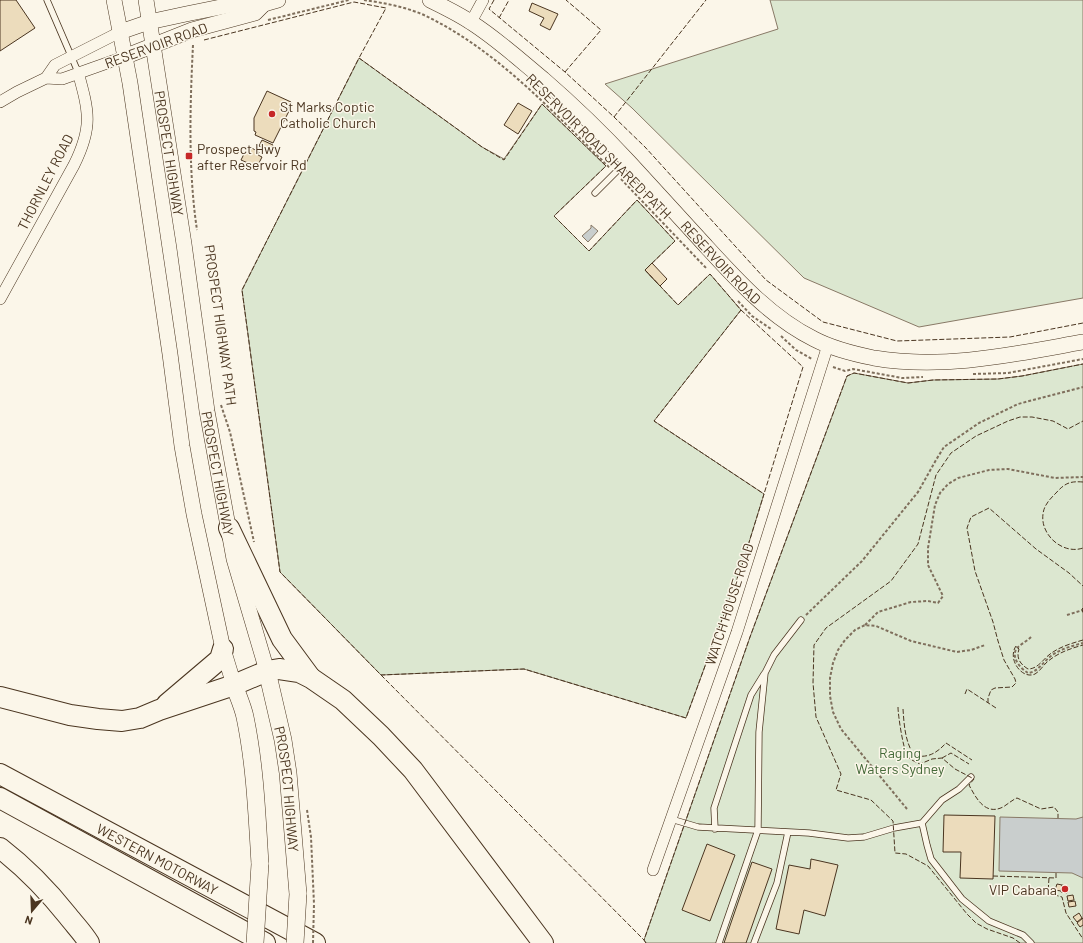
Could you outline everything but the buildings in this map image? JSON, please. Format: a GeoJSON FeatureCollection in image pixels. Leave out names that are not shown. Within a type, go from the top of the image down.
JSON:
{"type":"FeatureCollection","features":[{"type":"Feature","properties":{"kind":"highway"},"geometry":{"type":"LineString","coordinates":[[229,528],[282,639],[311,678]]}},
{"type":"Feature","properties":{"kind":"highway"},"geometry":{"type":"LineString","coordinates":[[159,710],[220,659],[222,649]]}},
{"type":"Feature","properties":{"kind":"highway"},"geometry":{"type":"LineString","coordinates":[[0,697],[70,715],[98,720],[122,720],[140,718],[159,710],[234,685],[267,671],[279,669],[299,672],[311,678],[343,700],[381,736],[413,770],[544,943]]}},
{"type":"Feature","properties":{"kind":"highway","name":"WESTERN MOTORWAY"},"geometry":{"type":"LineString","coordinates":[[0,774],[314,943]]}},
{"type":"Feature","properties":{"kind":"highway","name":"WESTERN MOTORWAY"},"geometry":{"type":"LineString","coordinates":[[0,798],[265,943]]}},
{"type":"Feature","properties":{"kind":"highway"},"geometry":{"type":"LineString","coordinates":[[0,848],[39,882],[89,943]]}},
{"type":"Feature","properties":{"kind":"highway"},"geometry":{"type":"LineString","coordinates":[[526,920],[555,943]]}},
{"type":"Feature","properties":{"kind":"main road","name":"PROSPECT HIGHWAY"},"geometry":{"type":"LineString","coordinates":[[114,0],[140,145],[182,446],[194,514],[222,649],[245,716],[252,757],[260,864],[255,943]]}},
{"type":"Feature","properties":{"kind":"main road","name":"PROSPECT HIGHWAY"},"geometry":{"type":"LineString","coordinates":[[146,0],[184,244],[207,411],[234,559],[267,671],[283,740],[288,773],[298,894],[296,943]]}},
{"type":"Feature","properties":{"kind":"main road","name":"RESERVOIR ROAD"},"geometry":{"type":"LineString","coordinates":[[430,0],[471,22],[524,63],[558,92],[628,160],[745,288],[786,322],[804,334],[842,350],[875,358],[930,362],[986,358],[1083,342]]}},
{"type":"Feature","properties":{"kind":"main road","name":"RESERVOIR ROAD"},"geometry":{"type":"LineString","coordinates":[[120,32],[149,22],[252,1],[271,2]]}},
{"type":"Feature","properties":{"kind":"main road","name":"RESERVOIR ROAD"},"geometry":{"type":"LineString","coordinates":[[124,57],[192,30],[255,13],[271,2]]}},
{"type":"Feature","properties":{"kind":"street"},"geometry":{"type":"LineString","coordinates":[[471,22],[483,0]]}},
{"type":"Feature","properties":{"kind":"street","name":"RESERVOIR ROAD"},"geometry":{"type":"LineString","coordinates":[[46,78],[55,65],[120,32]]}},
{"type":"Feature","properties":{"kind":"street","name":"RESERVOIR ROAD"},"geometry":{"type":"LineString","coordinates":[[0,102],[46,78],[62,78],[124,57]]}},
{"type":"Feature","properties":{"kind":"street","name":"THORNLEY ROAD"},"geometry":{"type":"LineString","coordinates":[[0,299],[70,172],[84,143],[88,116],[78,72]]}},
{"type":"Feature","properties":{"kind":"street","name":"WATCH HOUSE ROAD"},"geometry":{"type":"LineString","coordinates":[[653,870],[736,632],[828,345]]}},
{"type":"Feature","properties":{"kind":"lane"},"geometry":{"type":"LineString","coordinates":[[47,0],[78,72]]}},
{"type":"Feature","properties":{"kind":"lane"},"geometry":{"type":"LineString","coordinates":[[595,193],[628,160]]}},
{"type":"Feature","properties":{"kind":"lane"},"geometry":{"type":"LineString","coordinates":[[715,829],[714,808],[751,695],[774,655],[801,620]]}},
{"type":"Feature","properties":{"kind":"lane"},"geometry":{"type":"LineString","coordinates":[[719,943],[758,830],[759,732],[765,672]]}},
{"type":"Feature","properties":{"kind":"lane"},"geometry":{"type":"LineString","coordinates":[[671,819],[698,827],[715,829],[788,832],[848,838],[864,837],[894,828],[922,823],[942,800],[959,789],[971,777]]}},
{"type":"Feature","properties":{"kind":"lane"},"geometry":{"type":"LineString","coordinates":[[922,823],[926,845],[932,859],[962,899],[988,921],[1023,935],[1031,943]]}},
{"type":"Feature","properties":{"kind":"lane"},"geometry":{"type":"LineString","coordinates":[[754,943],[777,883],[788,832]]}},
{"type":"Feature","properties":{"kind":"path"},"geometry":{"type":"LineString","coordinates":[[262,22],[338,1],[349,0]]}},
{"type":"Feature","properties":{"kind":"path","name":"RESERVOIR ROAD SHARED PATH"},"geometry":{"type":"LineString","coordinates":[[364,0],[408,9],[425,16],[475,44],[529,88],[616,173],[712,274]]}},
{"type":"Feature","properties":{"kind":"path","name":"PROSPECT HIGHWAY PATH"},"geometry":{"type":"LineString","coordinates":[[193,41],[191,124],[192,183],[198,236]]}},
{"type":"Feature","properties":{"kind":"path"},"geometry":{"type":"LineString","coordinates":[[737,300],[752,316],[782,337],[796,350],[811,358]]}},
{"type":"Feature","properties":{"kind":"path"},"geometry":{"type":"LineString","coordinates":[[801,620],[862,561],[918,492],[944,447],[979,423],[1018,404],[1083,387]]}},
{"type":"Feature","properties":{"kind":"path","name":"PROSPECT HIGHWAY PATH"},"geometry":{"type":"LineString","coordinates":[[220,404],[230,432],[255,544]]}},
{"type":"Feature","properties":{"kind":"path"},"geometry":{"type":"LineString","coordinates":[[908,809],[841,729],[833,712],[830,696],[830,684],[833,663],[838,650],[855,630],[865,625],[878,612],[911,602],[928,601],[938,603],[943,596],[928,565],[928,548],[935,505],[940,493],[948,484],[958,478],[989,470],[1008,469],[1055,478],[1083,477]]}},
{"type":"Feature","properties":{"kind":"path"},"geometry":{"type":"LineString","coordinates":[[1067,615],[1083,610]]}},
{"type":"Feature","properties":{"kind":"path"},"geometry":{"type":"LineString","coordinates":[[865,625],[876,626],[911,641],[957,652],[971,650],[985,645]]}},
{"type":"Feature","properties":{"kind":"path"},"geometry":{"type":"LineString","coordinates":[[1031,638],[1018,647],[1015,655],[1015,659],[1020,666],[1028,673],[1036,671],[1050,656],[1063,649],[1083,643]]}},
{"type":"Feature","properties":{"kind":"path"},"geometry":{"type":"LineString","coordinates":[[314,904],[314,943]]}},
{"type":"Feature","properties":{"kind":"green space"},"geometry":{"type":"Polygon","coordinates":[[[770,0],[1083,0],[1083,298],[919,327],[804,278],[632,108],[605,84],[778,29],[770,0]]]}},
{"type":"Feature","properties":{"kind":"green space"},"geometry":{"type":"Polygon","coordinates":[[[359,58],[482,147],[504,159],[542,104],[606,166],[554,216],[589,251],[637,200],[675,241],[645,270],[678,305],[710,274],[741,310],[654,421],[764,494],[742,565],[686,718],[524,669],[381,675],[280,572],[242,290],[359,58]]]}},
{"type":"Feature","properties":{"kind":"green space","name":"Raging Waters Sydney"},"geometry":{"type":"Polygon","coordinates":[[[1083,364],[1083,943],[646,943],[644,940],[750,637],[847,376],[854,373],[908,383],[933,380],[998,379],[1022,376],[1083,364]]]}},
{"type":"Feature","properties":{"kind":"shaded area"},"geometry":{"type":"Polygon","coordinates":[[[591,225],[598,231],[588,242],[582,236],[591,228],[591,225]]]}},
{"type":"Feature","properties":{"kind":"shaded area"},"geometry":{"type":"Polygon","coordinates":[[[1000,817],[1076,819],[1083,817],[1083,878],[1072,873],[999,871],[1000,817]]]}},
{"type":"Feature","properties":{"kind":"fence"},"geometry":{"type":"LineString","coordinates":[[494,0],[489,9],[565,72],[645,147],[766,280],[823,322],[897,341],[1010,337],[1083,323]]}},
{"type":"Feature","properties":{"kind":"fence"},"geometry":{"type":"LineString","coordinates":[[499,18],[509,0]]}},
{"type":"Feature","properties":{"kind":"fence"},"geometry":{"type":"LineString","coordinates":[[565,72],[601,30],[566,0]]}},
{"type":"Feature","properties":{"kind":"fence"},"geometry":{"type":"LineString","coordinates":[[614,117],[706,0]]}},
{"type":"Feature","properties":{"kind":"fence"},"geometry":{"type":"LineString","coordinates":[[204,40],[354,2],[386,8],[359,58]]}},
{"type":"Feature","properties":{"kind":"fence"},"geometry":{"type":"LineString","coordinates":[[359,58],[482,147],[504,160],[542,104],[606,166],[554,216],[589,251],[637,200],[675,241],[645,270],[678,305],[710,274],[741,310],[654,421],[764,494],[742,565],[686,718],[524,669],[381,675],[280,572],[242,290],[359,58]]}},
{"type":"Feature","properties":{"kind":"fence"},"geometry":{"type":"LineString","coordinates":[[741,310],[803,367],[764,494]]}},
{"type":"Feature","properties":{"kind":"fence"},"geometry":{"type":"LineString","coordinates":[[646,943],[644,940],[750,637],[847,376],[854,373],[908,383],[933,380],[998,379],[1022,376],[1083,364]]}},
{"type":"Feature","properties":{"kind":"fence"},"geometry":{"type":"LineString","coordinates":[[1020,943],[1013,938],[987,929],[976,923],[928,866],[906,854],[895,853],[893,821],[871,800],[836,790],[841,774],[816,717],[813,683],[814,645],[826,628],[891,581],[918,544],[936,475],[951,453],[976,436],[1020,417],[1032,417],[1053,421],[1068,429],[1083,421]]}},
{"type":"Feature","properties":{"kind":"fence"},"geometry":{"type":"LineString","coordinates":[[1083,482],[1071,482],[1062,487],[1048,502],[1043,514],[1045,529],[1054,542],[1068,549],[1083,548]]}},
{"type":"Feature","properties":{"kind":"fence"},"geometry":{"type":"LineString","coordinates":[[988,703],[991,690],[995,688],[1012,687],[1016,683],[1004,660],[993,622],[975,571],[967,528],[971,517],[989,508],[1036,549],[1069,573],[1083,586]]}},
{"type":"Feature","properties":{"kind":"fence"},"geometry":{"type":"LineString","coordinates":[[1083,608],[1083,613]]}},
{"type":"Feature","properties":{"kind":"fence"},"geometry":{"type":"LineString","coordinates":[[1083,640],[1056,650],[1038,665],[1028,669],[1018,658],[1019,649],[1016,646],[1013,657],[1017,667],[1025,674],[1030,675],[1037,673],[1046,663],[1059,654],[1083,645]]}},
{"type":"Feature","properties":{"kind":"fence"},"geometry":{"type":"LineString","coordinates":[[381,675],[644,940]]}},
{"type":"Feature","properties":{"kind":"fence"},"geometry":{"type":"LineString","coordinates":[[965,694],[967,689],[996,708]]}},
{"type":"Feature","properties":{"kind":"fence"},"geometry":{"type":"LineString","coordinates":[[898,707],[904,746],[907,755],[911,759],[920,764],[932,759],[942,758],[955,769],[974,779],[969,785],[978,800],[986,807],[997,809],[1017,798],[1041,809],[1054,807],[1058,812],[1058,818]]}},
{"type":"Feature","properties":{"kind":"fence"},"geometry":{"type":"LineString","coordinates":[[903,709],[907,739],[914,755],[927,756],[939,750],[946,743],[972,760]]}},
{"type":"Feature","properties":{"kind":"fence"},"geometry":{"type":"LineString","coordinates":[[942,758],[951,753],[969,764]]}},
{"type":"Feature","properties":{"kind":"fence"},"geometry":{"type":"LineString","coordinates":[[993,876],[1056,878],[1056,873]]}},
{"type":"Feature","properties":{"kind":"fence"},"geometry":{"type":"LineString","coordinates":[[1049,878],[1048,893],[1062,897],[1066,913],[1083,939]]}},
{"type":"Feature","properties":{"kind":"place","name":"St Marks Coptic Catholic Church"},"geometry":{"type":"Point","coordinates":[272,114]}},
{"type":"Feature","properties":{"kind":"place","name":"Prospect Hwy after Reservoir Rd"},"geometry":{"type":"Point","coordinates":[189,156]}},
{"type":"Feature","properties":{"kind":"place","name":"VIP Cabana"},"geometry":{"type":"Point","coordinates":[1065,889]}}]}
